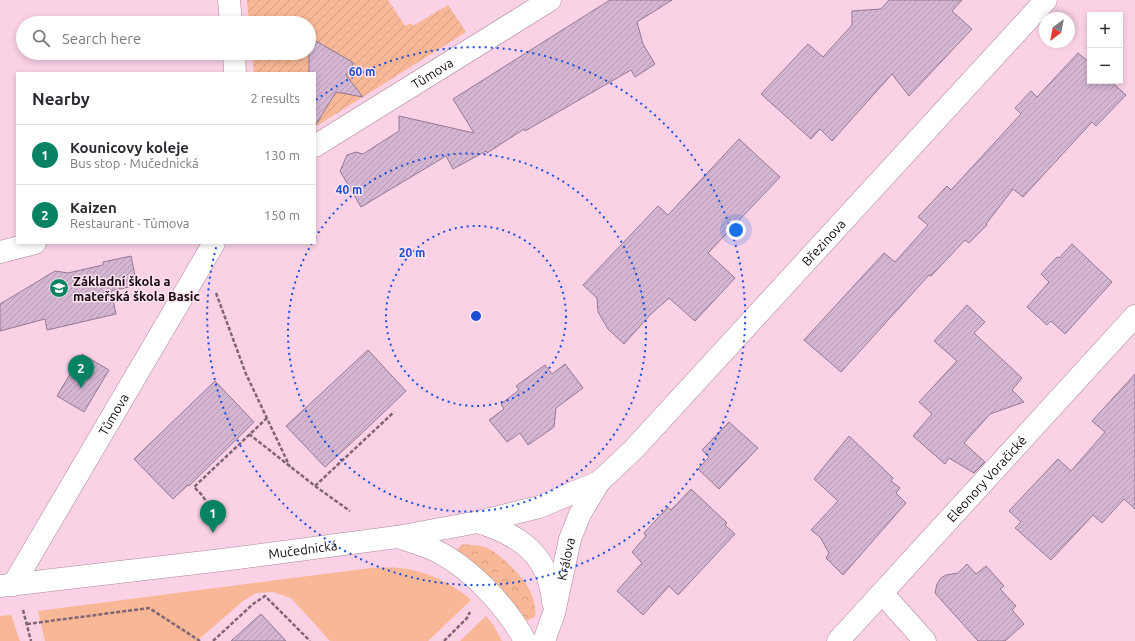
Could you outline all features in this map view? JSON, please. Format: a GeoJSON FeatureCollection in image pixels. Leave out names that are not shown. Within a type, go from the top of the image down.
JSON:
{"type":"FeatureCollection","features":[{"type":"Feature","properties":{"kind":"street"},"geometry":{"type":"LineString","coordinates":[[229,0],[230,16]]}},
{"type":"Feature","properties":{"kind":"street","name":"Tůmova"},"geometry":{"type":"LineString","coordinates":[[316,145],[550,0]]}},
{"type":"Feature","properties":{"kind":"street","name":"Březinova"},"geometry":{"type":"LineString","coordinates":[[599,482],[633,450],[1046,0]]}},
{"type":"Feature","properties":{"kind":"street"},"geometry":{"type":"LineString","coordinates":[[234,60],[235,72]]}},
{"type":"Feature","properties":{"kind":"street"},"geometry":{"type":"LineString","coordinates":[[0,252],[31,244]]}},
{"type":"Feature","properties":{"kind":"street","name":"Tůmova"},"geometry":{"type":"LineString","coordinates":[[10,585],[213,244]]}},
{"type":"Feature","properties":{"kind":"street","name":"Eleonory Voračické"},"geometry":{"type":"LineString","coordinates":[[838,641],[1135,316]]}},
{"type":"Feature","properties":{"kind":"street","name":"Mučednická"},"geometry":{"type":"LineString","coordinates":[[10,585],[222,560],[397,537],[478,522],[539,507],[599,482]]}},
{"type":"Feature","properties":{"kind":"street","name":"Králova"},"geometry":{"type":"LineString","coordinates":[[544,641],[554,613],[570,539],[580,514],[599,482]]}},
{"type":"Feature","properties":{"kind":"street"},"geometry":{"type":"LineString","coordinates":[[478,522],[497,528],[515,537],[534,554],[544,568],[552,588],[554,613]]}},
{"type":"Feature","properties":{"kind":"street"},"geometry":{"type":"LineString","coordinates":[[397,537],[431,549],[458,564],[477,580],[517,625],[525,641]]}},
{"type":"Feature","properties":{"kind":"street"},"geometry":{"type":"LineString","coordinates":[[882,593],[926,641]]}},
{"type":"Feature","properties":{"kind":"path"},"geometry":{"type":"LineString","coordinates":[[214,289],[246,374],[290,466]]}},
{"type":"Feature","properties":{"kind":"path"},"geometry":{"type":"LineString","coordinates":[[315,486],[394,412]]}},
{"type":"Feature","properties":{"kind":"path"},"geometry":{"type":"LineString","coordinates":[[215,528],[211,509],[202,494],[194,487],[266,418]]}},
{"type":"Feature","properties":{"kind":"path"},"geometry":{"type":"LineString","coordinates":[[249,434],[315,486],[350,511]]}},
{"type":"Feature","properties":{"kind":"path"},"geometry":{"type":"LineString","coordinates":[[10,585],[23,610],[31,641]]}},
{"type":"Feature","properties":{"kind":"path"},"geometry":{"type":"LineString","coordinates":[[444,641],[467,618],[474,604],[486,590]]}},
{"type":"Feature","properties":{"kind":"path"},"geometry":{"type":"LineString","coordinates":[[213,641],[253,604],[265,596],[310,641]]}},
{"type":"Feature","properties":{"kind":"path"},"geometry":{"type":"LineString","coordinates":[[27,624],[149,608],[200,641]]}},
{"type":"Feature","properties":{"kind":"path"},"geometry":{"type":"LineString","coordinates":[[16,611],[28,609]]}},
{"type":"Feature","properties":{"kind":"green space"},"geometry":{"type":"Polygon","coordinates":[[[247,0],[388,0],[405,26],[411,23],[413,26],[448,5],[466,32],[316,126],[316,72],[254,72],[253,60],[316,60],[316,16],[248,16],[247,0]]]}},
{"type":"Feature","properties":{"kind":"green space"},"geometry":{"type":"Polygon","coordinates":[[[463,544],[487,548],[503,559],[521,577],[534,600],[535,617],[526,621],[522,619],[458,554],[457,549],[463,544]]]}},
{"type":"Feature","properties":{"kind":"green space"},"geometry":{"type":"Polygon","coordinates":[[[371,568],[398,568],[418,571],[437,578],[455,588],[471,600],[428,641],[330,641],[291,598],[273,592],[256,593],[243,601],[197,641],[45,641],[38,611],[371,568]]]}},
{"type":"Feature","properties":{"kind":"green space"},"geometry":{"type":"Polygon","coordinates":[[[11,615],[20,641],[0,641],[0,616],[11,615]]]}},
{"type":"Feature","properties":{"kind":"green space"},"geometry":{"type":"Polygon","coordinates":[[[486,616],[494,626],[502,641],[460,641],[486,616]]]}},
{"type":"Feature","properties":{"kind":"building"},"geometry":{"type":"Polygon","coordinates":[[[610,0],[672,0],[637,22],[643,44],[655,64],[635,77],[631,70],[525,131],[524,129],[487,153],[486,151],[453,169],[446,156],[361,207],[340,171],[347,155],[356,152],[363,154],[399,131],[399,116],[474,133],[453,99],[610,0]]]}},
{"type":"Feature","properties":{"kind":"building"},"geometry":{"type":"Polygon","coordinates":[[[889,0],[962,0],[952,11],[972,29],[909,96],[892,74],[832,141],[820,129],[811,139],[761,94],[808,44],[823,57],[852,25],[852,11],[881,9],[889,0]]]}},
{"type":"Feature","properties":{"kind":"building"},"geometry":{"type":"Polygon","coordinates":[[[316,41],[354,63],[346,75],[363,97],[336,92],[316,124],[316,72],[309,72],[309,60],[316,60],[316,41]]]}},
{"type":"Feature","properties":{"kind":"building"},"geometry":{"type":"Polygon","coordinates":[[[1078,53],[1087,60],[1087,84],[1113,84],[1126,95],[1096,126],[1092,122],[1023,197],[1013,189],[986,224],[987,225],[969,243],[965,240],[931,276],[929,275],[841,372],[804,340],[884,253],[895,262],[928,225],[918,217],[947,186],[951,190],[1021,114],[1015,108],[1031,91],[1037,97],[1078,53]]]}},
{"type":"Feature","properties":{"kind":"building"},"geometry":{"type":"Polygon","coordinates":[[[739,139],[780,177],[708,253],[735,278],[695,321],[669,298],[650,315],[624,344],[608,329],[598,312],[597,298],[583,285],[658,206],[668,215],[739,139]]]}},
{"type":"Feature","properties":{"kind":"building"},"geometry":{"type":"Polygon","coordinates":[[[1072,244],[1112,282],[1065,334],[1051,321],[1047,325],[1027,307],[1049,282],[1041,274],[1072,244]]]}},
{"type":"Feature","properties":{"kind":"building"},"geometry":{"type":"Polygon","coordinates":[[[131,256],[137,285],[111,291],[116,314],[47,330],[45,319],[0,331],[0,304],[55,271],[68,273],[103,265],[103,262],[131,256]]]}},
{"type":"Feature","properties":{"kind":"building"},"geometry":{"type":"Polygon","coordinates":[[[967,305],[985,322],[974,333],[1022,378],[1012,390],[1024,402],[990,414],[964,443],[985,462],[974,473],[949,458],[945,464],[913,436],[932,414],[919,402],[957,361],[934,341],[967,305]]]}},
{"type":"Feature","properties":{"kind":"building"},"geometry":{"type":"Polygon","coordinates":[[[368,350],[406,391],[325,467],[286,426],[368,350]]]}},
{"type":"Feature","properties":{"kind":"building"},"geometry":{"type":"Polygon","coordinates":[[[82,354],[109,370],[84,412],[57,396],[82,354]]]}},
{"type":"Feature","properties":{"kind":"building"},"geometry":{"type":"Polygon","coordinates":[[[565,364],[583,388],[556,408],[554,427],[528,445],[520,433],[507,442],[489,420],[504,409],[501,404],[519,390],[516,386],[545,365],[552,374],[565,364]]]}},
{"type":"Feature","properties":{"kind":"building"},"geometry":{"type":"Polygon","coordinates":[[[1135,374],[1135,509],[1124,499],[1102,523],[1093,515],[1051,560],[1015,528],[1021,522],[1009,511],[1058,459],[1071,471],[1105,432],[1092,421],[1135,374]]]}},
{"type":"Feature","properties":{"kind":"building"},"geometry":{"type":"Polygon","coordinates":[[[215,381],[254,422],[189,486],[188,485],[173,499],[134,459],[215,381]]]}},
{"type":"Feature","properties":{"kind":"building"},"geometry":{"type":"Polygon","coordinates":[[[729,422],[758,448],[719,489],[698,469],[709,457],[702,450],[729,422]]]}},
{"type":"Feature","properties":{"kind":"building"},"geometry":{"type":"Polygon","coordinates":[[[849,436],[893,478],[891,481],[900,488],[896,493],[906,503],[843,575],[826,558],[829,553],[820,537],[811,530],[838,501],[814,479],[849,436]]]}},
{"type":"Feature","properties":{"kind":"building"},"geometry":{"type":"Polygon","coordinates":[[[691,489],[727,523],[725,525],[735,534],[678,595],[669,586],[643,615],[617,591],[642,563],[632,552],[646,536],[644,533],[668,507],[671,510],[691,489]]]}},
{"type":"Feature","properties":{"kind":"building"},"geometry":{"type":"Polygon","coordinates":[[[967,564],[976,574],[986,566],[1004,586],[1000,589],[1016,606],[1012,610],[1024,624],[1005,641],[978,641],[935,593],[937,584],[941,578],[946,575],[958,573],[967,564]]]}},
{"type":"Feature","properties":{"kind":"building"},"geometry":{"type":"Polygon","coordinates":[[[261,614],[286,641],[231,641],[261,614]]]}},
{"type":"Feature","properties":{"kind":"place","name":"Základní škola a mateřská škola Basic"},"geometry":{"type":"Point","coordinates":[59,288]}},
{"type":"Feature","properties":{"kind":"place","name":"Kaizen"},"geometry":{"type":"Point","coordinates":[81,388]}},
{"type":"Feature","properties":{"kind":"place","name":"Kounicovy koleje"},"geometry":{"type":"Point","coordinates":[213,533]}}]}
